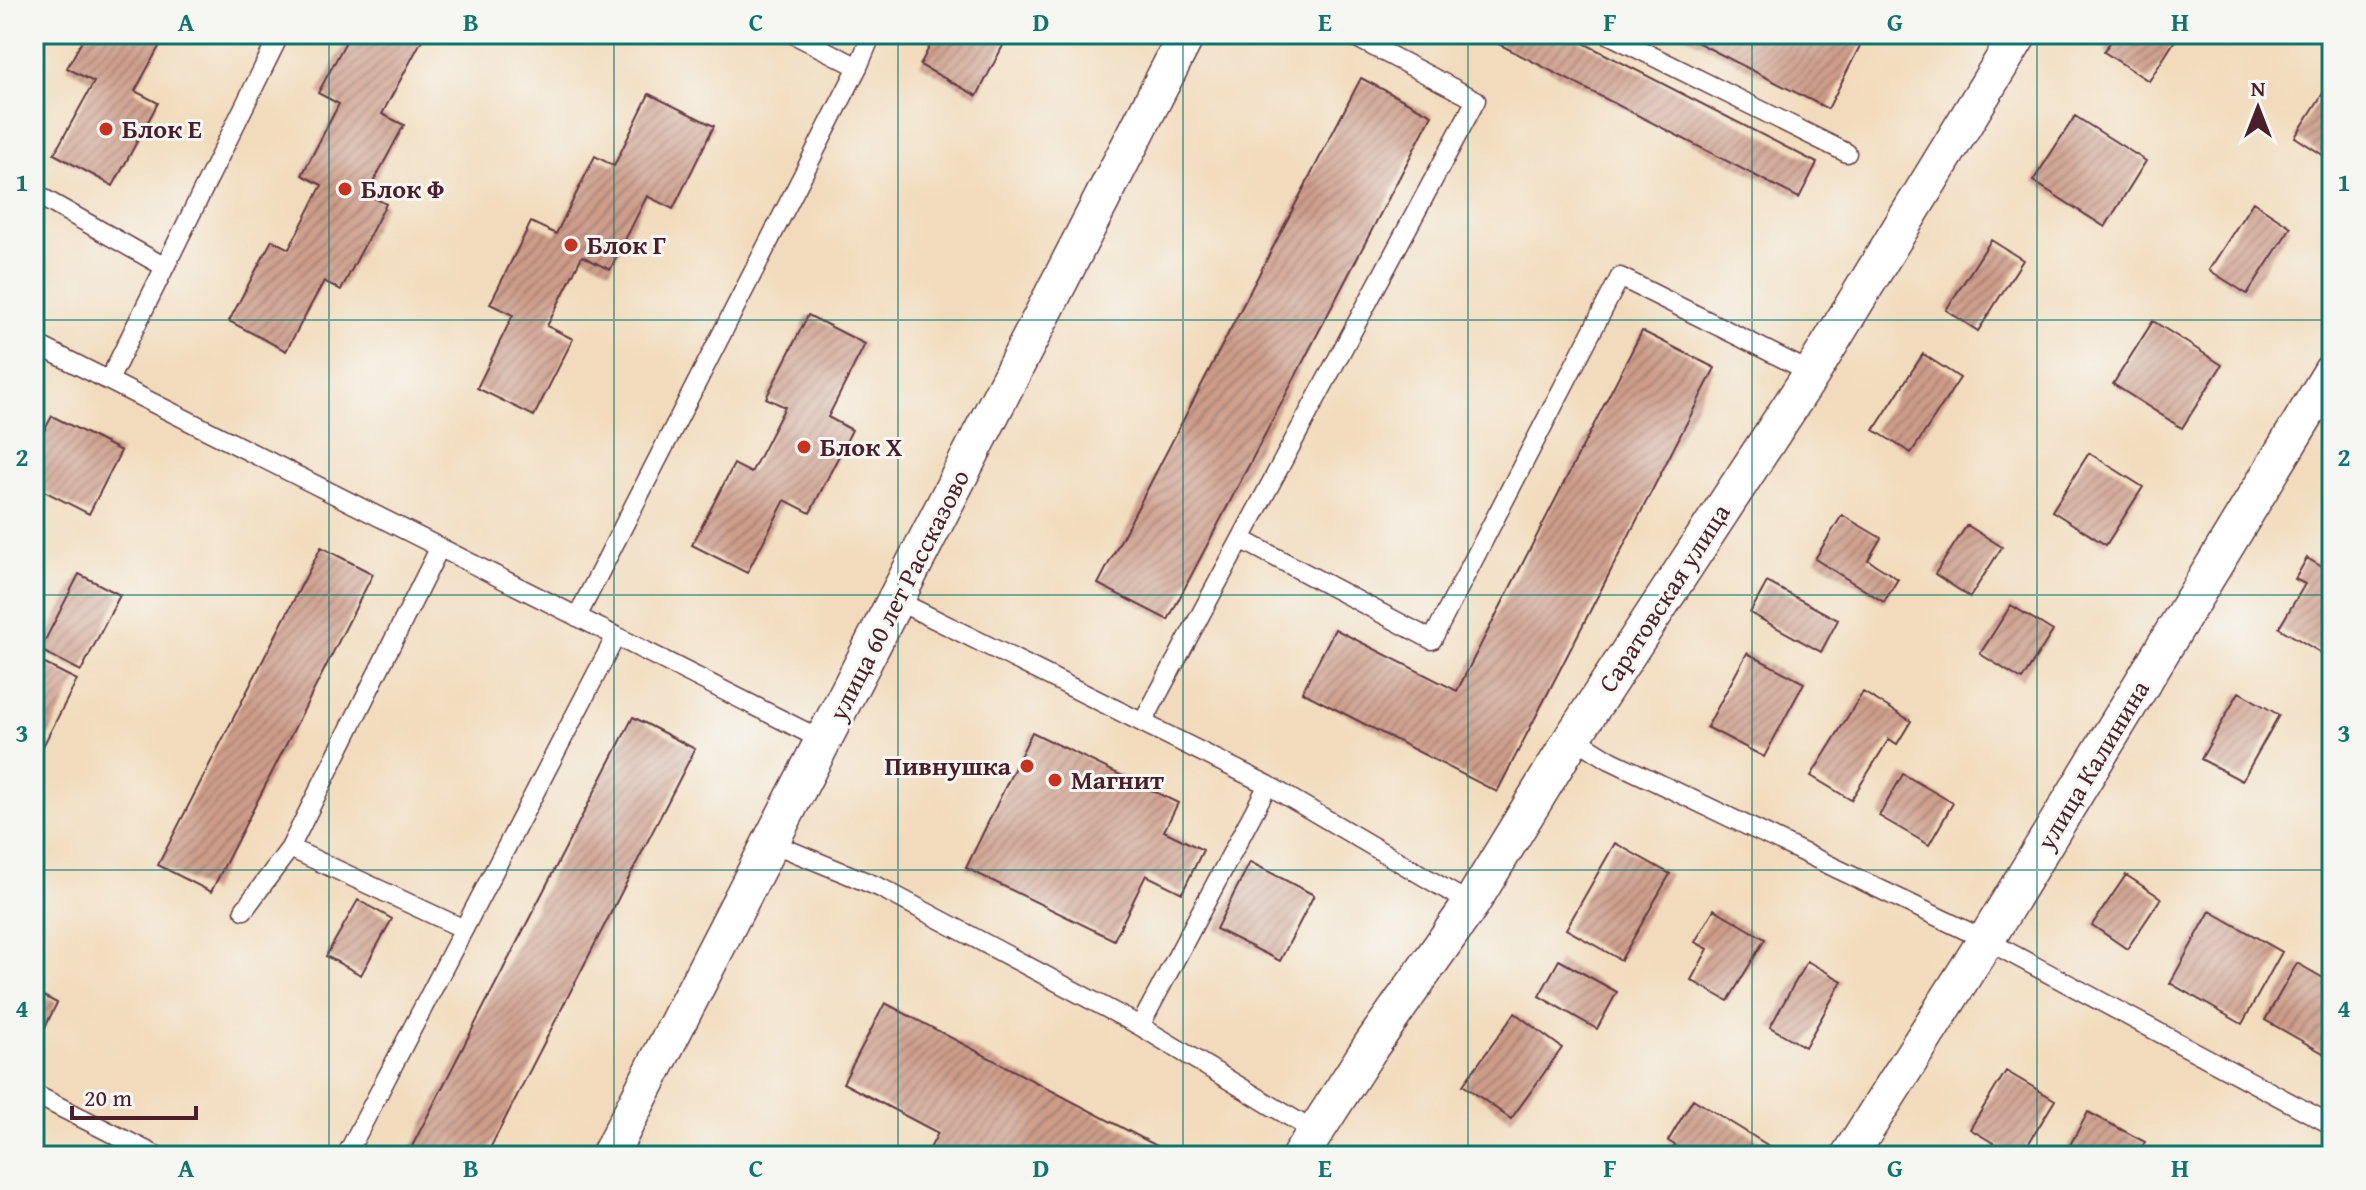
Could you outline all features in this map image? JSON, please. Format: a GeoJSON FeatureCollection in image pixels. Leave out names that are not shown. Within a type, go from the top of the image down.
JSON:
{"type":"FeatureCollection","features":[{"type":"Feature","properties":{"kind":"street","name":"улица 60 лет Рассказово"},"geometry":{"type":"LineString","coordinates":[[609,1156],[1187,34]]}},
{"type":"Feature","properties":{"kind":"street","name":"Саратовская улица"},"geometry":{"type":"LineString","coordinates":[[1308,1144],[1371,1046],[1471,904],[1573,737],[1812,373],[2019,34]]}},
{"type":"Feature","properties":{"kind":"street","name":"улица Калинина"},"geometry":{"type":"LineString","coordinates":[[1849,1156],[1986,940],[2332,371]]}},
{"type":"Feature","properties":{"kind":"lane"},"geometry":{"type":"LineString","coordinates":[[109,380],[280,34]]}},
{"type":"Feature","properties":{"kind":"lane"},"geometry":{"type":"LineString","coordinates":[[793,34],[858,67]]}},
{"type":"Feature","properties":{"kind":"lane"},"geometry":{"type":"LineString","coordinates":[[577,617],[858,67],[872,34]]}},
{"type":"Feature","properties":{"kind":"lane"},"geometry":{"type":"LineString","coordinates":[[1143,722],[1476,100],[1349,34]]}},
{"type":"Feature","properties":{"kind":"lane"},"geometry":{"type":"LineString","coordinates":[[1608,34],[1847,153]]}},
{"type":"Feature","properties":{"kind":"lane"},"geometry":{"type":"LineString","coordinates":[[34,193],[165,267]]}},
{"type":"Feature","properties":{"kind":"lane"},"geometry":{"type":"LineString","coordinates":[[1241,539],[1432,640],[1620,277],[1812,373]]}},
{"type":"Feature","properties":{"kind":"lane"},"geometry":{"type":"LineString","coordinates":[[34,343],[824,741]]}},
{"type":"Feature","properties":{"kind":"lane"},"geometry":{"type":"LineString","coordinates":[[244,910],[290,848],[440,547]]}},
{"type":"Feature","properties":{"kind":"lane"},"geometry":{"type":"LineString","coordinates":[[896,600],[1268,785],[1471,904]]}},
{"type":"Feature","properties":{"kind":"lane"},"geometry":{"type":"LineString","coordinates":[[346,1156],[616,636]]}},
{"type":"Feature","properties":{"kind":"lane"},"geometry":{"type":"LineString","coordinates":[[1573,737],[1610,760],[1986,940],[2332,1125]]}},
{"type":"Feature","properties":{"kind":"lane"},"geometry":{"type":"LineString","coordinates":[[1140,1026],[1268,785]]}},
{"type":"Feature","properties":{"kind":"lane"},"geometry":{"type":"LineString","coordinates":[[772,843],[881,888],[1140,1026],[1308,1144]]}},
{"type":"Feature","properties":{"kind":"lane"},"geometry":{"type":"LineString","coordinates":[[290,848],[464,929]]}},
{"type":"Feature","properties":{"kind":"lane"},"geometry":{"type":"LineString","coordinates":[[34,1094],[157,1156]]}},
{"type":"Feature","properties":{"kind":"building","name":"Блок Е"},"geometry":{"type":"Polygon","coordinates":[[[86,34],[166,34],[135,91],[158,103],[113,186],[54,154],[94,82],[67,68],[86,34]]]}},
{"type":"Feature","properties":{"kind":"building","name":"Блок Ф"},"geometry":{"type":"Polygon","coordinates":[[[350,34],[415,34],[423,38],[382,114],[404,125],[367,194],[386,204],[341,290],[324,281],[286,351],[229,321],[272,240],[289,249],[322,185],[302,175],[339,104],[318,93],[350,34]]]}},
{"type":"Feature","properties":{"kind":"building"},"geometry":{"type":"Polygon","coordinates":[[[936,34],[1009,34],[977,96],[920,65],[936,34]]]}},
{"type":"Feature","properties":{"kind":"building"},"geometry":{"type":"Polygon","coordinates":[[[1479,34],[1566,34],[1817,163],[1799,198],[1479,34]]]}},
{"type":"Feature","properties":{"kind":"building"},"geometry":{"type":"Polygon","coordinates":[[[1681,34],[1866,34],[1828,109],[1681,34]]]}},
{"type":"Feature","properties":{"kind":"building"},"geometry":{"type":"Polygon","coordinates":[[[2115,34],[2179,34],[2149,81],[2104,52],[2115,34]]]}},
{"type":"Feature","properties":{"kind":"building"},"geometry":{"type":"Polygon","coordinates":[[[1361,78],[1432,115],[1168,620],[1098,584],[1361,78]]]}},
{"type":"Feature","properties":{"kind":"building"},"geometry":{"type":"Polygon","coordinates":[[[2327,87],[2332,90],[2332,161],[2295,137],[2327,87]]]}},
{"type":"Feature","properties":{"kind":"building","name":"Блок Г"},"geometry":{"type":"Polygon","coordinates":[[[649,94],[714,126],[673,209],[647,196],[610,270],[582,256],[547,326],[573,339],[534,416],[477,388],[513,315],[490,304],[531,222],[556,234],[595,156],[614,166],[649,94]]]}},
{"type":"Feature","properties":{"kind":"building"},"geometry":{"type":"Polygon","coordinates":[[[2075,116],[2146,161],[2105,227],[2033,181],[2075,116]]]}},
{"type":"Feature","properties":{"kind":"building"},"geometry":{"type":"Polygon","coordinates":[[[2253,202],[2291,227],[2247,294],[2209,270],[2253,202]]]}},
{"type":"Feature","properties":{"kind":"building"},"geometry":{"type":"Polygon","coordinates":[[[1991,240],[2023,260],[1978,331],[1946,310],[1991,240]]]}},
{"type":"Feature","properties":{"kind":"building","name":"Блок Х"},"geometry":{"type":"Polygon","coordinates":[[[808,315],[865,344],[828,417],[852,430],[810,513],[785,500],[747,573],[692,545],[734,464],[751,473],[785,407],[766,398],[808,315]]]}},
{"type":"Feature","properties":{"kind":"building"},"geometry":{"type":"Polygon","coordinates":[[[2153,321],[2222,365],[2182,428],[2113,384],[2153,321]]]}},
{"type":"Feature","properties":{"kind":"building"},"geometry":{"type":"Polygon","coordinates":[[[1642,331],[1715,368],[1497,792],[1302,692],[1335,629],[1457,691],[1642,331]]]}},
{"type":"Feature","properties":{"kind":"building"},"geometry":{"type":"Polygon","coordinates":[[[1923,354],[1960,378],[1911,453],[1874,430],[1923,354]]]}},
{"type":"Feature","properties":{"kind":"building"},"geometry":{"type":"Polygon","coordinates":[[[52,416],[121,451],[89,514],[34,486],[34,428],[43,433],[52,416]]]}},
{"type":"Feature","properties":{"kind":"building"},"geometry":{"type":"Polygon","coordinates":[[[2089,453],[2143,487],[2106,545],[2052,511],[2089,453]]]}},
{"type":"Feature","properties":{"kind":"building"},"geometry":{"type":"Polygon","coordinates":[[[1842,515],[1881,538],[1868,560],[1898,579],[1884,602],[1815,559],[1842,515]]]}},
{"type":"Feature","properties":{"kind":"building"},"geometry":{"type":"Polygon","coordinates":[[[1967,525],[2002,547],[1970,597],[1935,574],[1967,525]]]}},
{"type":"Feature","properties":{"kind":"building"},"geometry":{"type":"Polygon","coordinates":[[[321,547],[373,574],[211,892],[158,865],[321,547]]]}},
{"type":"Feature","properties":{"kind":"building"},"geometry":{"type":"Polygon","coordinates":[[[2307,558],[2332,573],[2330,658],[2279,628],[2305,584],[2295,579],[2307,558]]]}},
{"type":"Feature","properties":{"kind":"building"},"geometry":{"type":"Polygon","coordinates":[[[79,574],[120,595],[81,671],[40,650],[79,574]]]}},
{"type":"Feature","properties":{"kind":"building"},"geometry":{"type":"Polygon","coordinates":[[[1767,582],[1838,620],[1821,652],[1750,613],[1767,582]]]}},
{"type":"Feature","properties":{"kind":"building"},"geometry":{"type":"Polygon","coordinates":[[[2011,605],[2053,631],[2022,680],[1980,654],[2011,605]]]}},
{"type":"Feature","properties":{"kind":"building"},"geometry":{"type":"Polygon","coordinates":[[[1747,653],[1804,683],[1764,757],[1707,727],[1747,653]]]}},
{"type":"Feature","properties":{"kind":"building"},"geometry":{"type":"Polygon","coordinates":[[[35,659],[77,680],[38,756],[34,754],[35,659]]]}},
{"type":"Feature","properties":{"kind":"building"},"geometry":{"type":"Polygon","coordinates":[[[1863,692],[1911,721],[1897,744],[1889,739],[1851,800],[1811,776],[1863,692]]]}},
{"type":"Feature","properties":{"kind":"building"},"geometry":{"type":"Polygon","coordinates":[[[2239,692],[2279,715],[2242,781],[2201,759],[2239,692]]]}},
{"type":"Feature","properties":{"kind":"building"},"geometry":{"type":"Polygon","coordinates":[[[633,717],[695,749],[486,1156],[407,1156],[633,717]]]}},
{"type":"Feature","properties":{"kind":"building"},"geometry":{"type":"Polygon","coordinates":[[[1032,732],[1178,803],[1164,831],[1203,850],[1182,893],[1146,875],[1114,940],[966,868],[1032,732]]]}},
{"type":"Feature","properties":{"kind":"building"},"geometry":{"type":"Polygon","coordinates":[[[1903,774],[1953,803],[1929,845],[1879,816],[1903,774]]]}},
{"type":"Feature","properties":{"kind":"building"},"geometry":{"type":"Polygon","coordinates":[[[1615,843],[1670,874],[1621,960],[1566,929],[1615,843]]]}},
{"type":"Feature","properties":{"kind":"building"},"geometry":{"type":"Polygon","coordinates":[[[1250,862],[1314,895],[1280,961],[1216,929],[1250,862]]]}},
{"type":"Feature","properties":{"kind":"building"},"geometry":{"type":"Polygon","coordinates":[[[2126,875],[2161,898],[2127,949],[2092,925],[2126,875]]]}},
{"type":"Feature","properties":{"kind":"building"},"geometry":{"type":"Polygon","coordinates":[[[358,900],[392,919],[361,975],[326,956],[358,900]]]}},
{"type":"Feature","properties":{"kind":"building"},"geometry":{"type":"Polygon","coordinates":[[[1714,909],[1765,939],[1728,1001],[1691,980],[1708,949],[1695,942],[1714,909]]]}},
{"type":"Feature","properties":{"kind":"building"},"geometry":{"type":"Polygon","coordinates":[[[2210,911],[2282,952],[2242,1024],[2170,983],[2210,911]]]}},
{"type":"Feature","properties":{"kind":"building"},"geometry":{"type":"Polygon","coordinates":[[[1559,960],[1617,992],[1597,1029],[1539,996],[1559,960]]]}},
{"type":"Feature","properties":{"kind":"building"},"geometry":{"type":"Polygon","coordinates":[[[1807,961],[1842,981],[1805,1047],[1770,1027],[1807,961]]]}},
{"type":"Feature","properties":{"kind":"building"},"geometry":{"type":"Polygon","coordinates":[[[2297,963],[2332,983],[2332,1058],[2265,1020],[2297,963]]]}},
{"type":"Feature","properties":{"kind":"building"},"geometry":{"type":"Polygon","coordinates":[[[34,991],[57,1003],[41,1035],[34,1031],[34,991]]]}},
{"type":"Feature","properties":{"kind":"building"},"geometry":{"type":"Polygon","coordinates":[[[885,1003],[1176,1156],[980,1156],[975,1153],[973,1156],[926,1156],[938,1133],[843,1083],[885,1003]]]}},
{"type":"Feature","properties":{"kind":"building"},"geometry":{"type":"Polygon","coordinates":[[[1515,1013],[1562,1048],[1511,1119],[1463,1085],[1515,1013]]]}},
{"type":"Feature","properties":{"kind":"building"},"geometry":{"type":"Polygon","coordinates":[[[2006,1071],[2055,1100],[2021,1156],[2015,1156],[1970,1129],[2006,1071]]]}},
{"type":"Feature","properties":{"kind":"building"},"geometry":{"type":"Polygon","coordinates":[[[1693,1099],[1769,1146],[1762,1156],[1748,1156],[1740,1151],[1737,1156],[1668,1156],[1675,1145],[1668,1141],[1693,1099]]]}},
{"type":"Feature","properties":{"kind":"building"},"geometry":{"type":"Polygon","coordinates":[[[2088,1112],[2145,1142],[2137,1156],[2064,1156],[2088,1112]]]}},
{"type":"Feature","properties":{"kind":"place","name":"Блок Е"},"geometry":{"type":"Point","coordinates":[106,129]}},
{"type":"Feature","properties":{"kind":"place","name":"Блок Ф"},"geometry":{"type":"Point","coordinates":[345,189]}},
{"type":"Feature","properties":{"kind":"place","name":"Блок Г"},"geometry":{"type":"Point","coordinates":[571,245]}},
{"type":"Feature","properties":{"kind":"place","name":"Блок Х"},"geometry":{"type":"Point","coordinates":[804,447]}},
{"type":"Feature","properties":{"kind":"place","name":"Пивнушка"},"geometry":{"type":"Point","coordinates":[1027,766]}},
{"type":"Feature","properties":{"kind":"place","name":"Магнит"},"geometry":{"type":"Point","coordinates":[1055,780]}}]}
